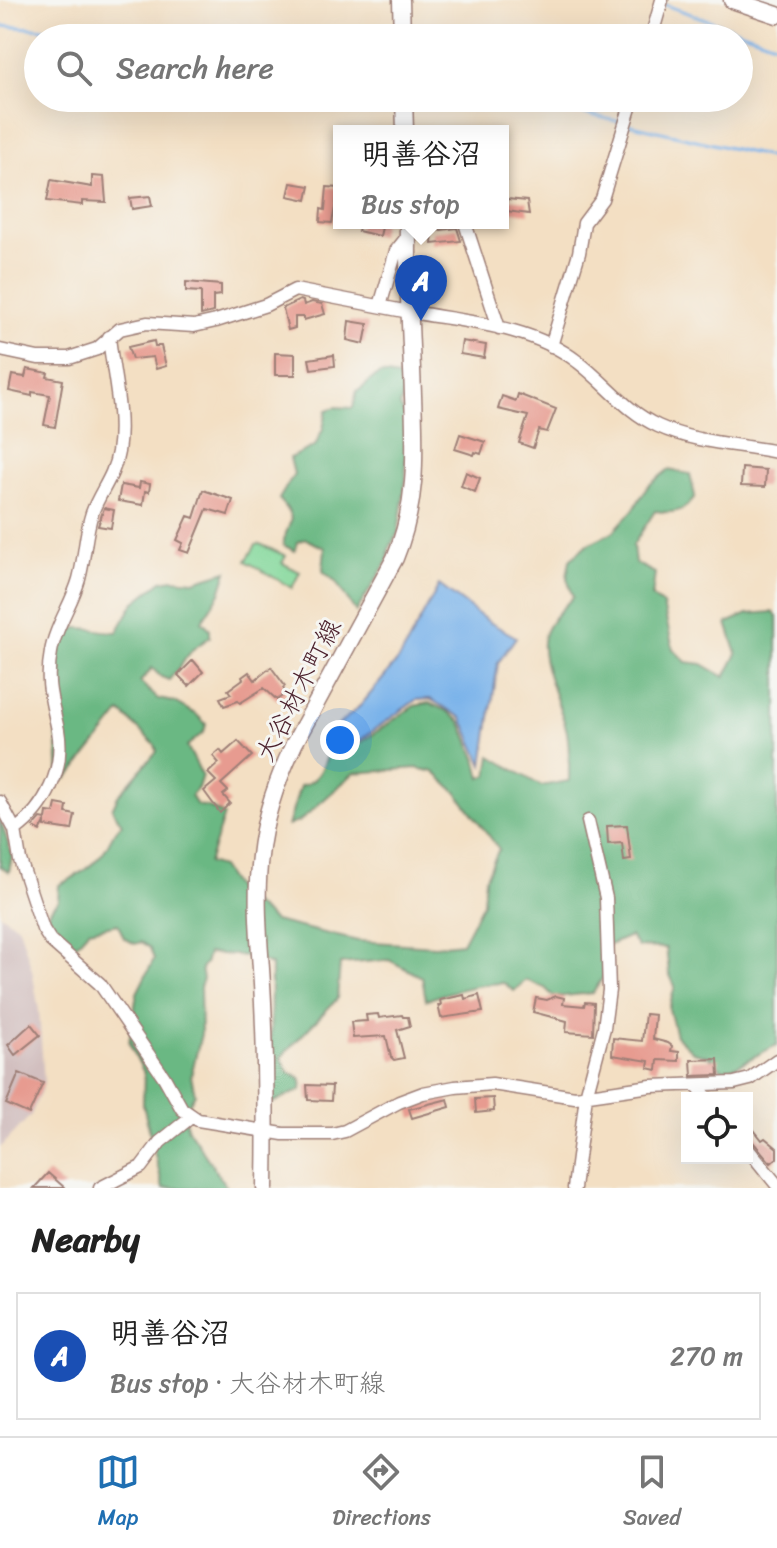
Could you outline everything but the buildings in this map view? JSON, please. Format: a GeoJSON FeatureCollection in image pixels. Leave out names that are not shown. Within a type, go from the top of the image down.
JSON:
{"type":"FeatureCollection","features":[{"type":"Feature","properties":{"kind":"main road"},"geometry":{"type":"LineString","coordinates":[[401,0],[402,24]]}},
{"type":"Feature","properties":{"kind":"main road"},"geometry":{"type":"LineString","coordinates":[[732,0],[777,15]]}},
{"type":"Feature","properties":{"kind":"main road","name":"大谷材木町線"},"geometry":{"type":"LineString","coordinates":[[265,1188],[260,853],[271,801],[284,765],[381,586],[405,532],[412,504],[416,460],[408,229]]}},
{"type":"Feature","properties":{"kind":"street"},"geometry":{"type":"LineString","coordinates":[[655,24],[662,0]]}},
{"type":"Feature","properties":{"kind":"street"},"geometry":{"type":"LineString","coordinates":[[551,346],[579,253],[584,223],[602,199],[629,112]]}},
{"type":"Feature","properties":{"kind":"street"},"geometry":{"type":"LineString","coordinates":[[380,306],[396,251],[408,229]]}},
{"type":"Feature","properties":{"kind":"street"},"geometry":{"type":"LineString","coordinates":[[467,229],[499,328]]}},
{"type":"Feature","properties":{"kind":"street"},"geometry":{"type":"LineString","coordinates":[[0,350],[38,358],[69,358],[97,349],[120,329],[134,324],[194,326],[266,305],[295,290],[499,328],[551,346],[580,363],[633,412],[662,428],[716,442],[777,452]]}},
{"type":"Feature","properties":{"kind":"street"},"geometry":{"type":"LineString","coordinates":[[15,830],[48,799],[59,745],[49,695],[50,655],[54,637],[69,611],[80,577],[93,512],[111,480],[118,452],[120,419],[109,337]]}},
{"type":"Feature","properties":{"kind":"street"},"geometry":{"type":"LineString","coordinates":[[0,802],[15,830],[20,860],[43,929],[50,940],[100,984],[164,1077],[182,1109],[191,1117],[206,1122],[283,1134],[332,1134],[345,1131],[411,1097],[464,1086],[492,1084],[575,1097],[651,1086],[725,1085],[750,1079],[777,1060]]}},
{"type":"Feature","properties":{"kind":"street"},"geometry":{"type":"LineString","coordinates":[[574,1188],[586,1096],[606,1017],[610,960],[606,898],[588,821]]}},
{"type":"Feature","properties":{"kind":"street"},"geometry":{"type":"LineString","coordinates":[[697,1085],[702,1092]]}},
{"type":"Feature","properties":{"kind":"street"},"geometry":{"type":"LineString","coordinates":[[100,1188],[141,1167],[160,1142],[191,1117]]}},
{"type":"Feature","properties":{"kind":"street"},"geometry":{"type":"LineString","coordinates":[[753,1155],[777,1185]]}},
{"type":"Feature","properties":{"kind":"shaded area"},"geometry":{"type":"Polygon","coordinates":[[[0,914],[19,927],[32,970],[39,1011],[44,1083],[31,1115],[0,1148],[0,914]]]}},
{"type":"Feature","properties":{"kind":"green space"},"geometry":{"type":"Polygon","coordinates":[[[381,374],[402,378],[406,384],[400,406],[405,416],[406,479],[398,533],[389,549],[388,560],[356,612],[335,581],[323,571],[325,548],[306,539],[297,542],[295,551],[283,545],[291,518],[279,499],[294,474],[290,458],[315,446],[327,410],[353,408],[357,391],[381,374]]]}},
{"type":"Feature","properties":{"kind":"green space"},"geometry":{"type":"Polygon","coordinates":[[[668,470],[690,474],[695,496],[678,511],[655,511],[633,545],[635,563],[655,573],[652,597],[663,605],[673,649],[686,662],[702,664],[725,677],[737,654],[727,623],[748,614],[773,612],[777,616],[777,1045],[723,1070],[709,1056],[693,1052],[676,1036],[669,1009],[675,986],[669,973],[666,948],[638,947],[630,936],[602,948],[603,977],[593,993],[554,997],[545,988],[526,980],[514,991],[504,983],[494,984],[464,988],[426,1000],[422,977],[389,960],[340,964],[337,999],[281,1057],[288,1072],[302,1079],[301,1090],[270,1104],[271,965],[249,956],[208,953],[201,969],[201,1034],[191,1076],[195,1094],[183,1114],[188,1129],[227,1188],[163,1188],[143,1105],[144,1073],[129,1043],[137,993],[154,959],[150,948],[124,938],[118,924],[89,930],[72,949],[54,934],[48,921],[48,915],[58,901],[59,885],[87,868],[104,851],[122,824],[112,809],[118,796],[157,751],[155,745],[121,712],[74,771],[66,779],[59,780],[55,704],[60,646],[75,628],[117,632],[134,603],[162,581],[194,581],[227,571],[220,593],[202,621],[210,629],[210,637],[193,649],[169,680],[152,668],[140,682],[158,699],[174,702],[206,724],[204,732],[187,746],[202,775],[198,788],[191,796],[197,805],[224,815],[208,863],[221,867],[237,891],[274,921],[358,941],[435,946],[462,943],[483,903],[485,879],[499,849],[456,792],[434,772],[417,768],[354,773],[300,821],[288,826],[300,786],[318,775],[327,756],[353,748],[414,706],[429,703],[461,722],[481,778],[488,775],[491,756],[541,786],[569,781],[567,732],[547,670],[544,636],[552,620],[573,597],[567,578],[570,560],[586,545],[613,532],[633,510],[648,486],[668,470]]]}},
{"type":"Feature","properties":{"kind":"green space"},"geometry":{"type":"Polygon","coordinates":[[[256,545],[286,556],[282,563],[300,572],[292,588],[246,561],[256,545]]]}},
{"type":"Feature","properties":{"kind":"green space"},"geometry":{"type":"Polygon","coordinates":[[[0,818],[12,856],[9,872],[0,866],[0,818]]]}},
{"type":"Feature","properties":{"kind":"water"},"geometry":{"type":"Polygon","coordinates":[[[439,585],[489,622],[516,637],[498,663],[483,765],[462,718],[430,699],[416,700],[353,745],[325,753],[327,735],[361,705],[400,658],[439,585]]]}},
{"type":"Feature","properties":{"kind":"waterway"},"geometry":{"type":"LineString","coordinates":[[665,5],[720,24]]}},
{"type":"Feature","properties":{"kind":"waterway"},"geometry":{"type":"LineString","coordinates":[[0,26],[24,28]]}},
{"type":"Feature","properties":{"kind":"waterway"},"geometry":{"type":"LineString","coordinates":[[753,36],[777,44]]}},
{"type":"Feature","properties":{"kind":"waterway"},"geometry":{"type":"LineString","coordinates":[[577,112],[621,122]]}},
{"type":"Feature","properties":{"kind":"waterway"},"geometry":{"type":"LineString","coordinates":[[628,124],[777,159]]}},
{"type":"Feature","properties":{"kind":"place","name":"明善谷沼"},"geometry":{"type":"Point","coordinates":[421,321]}}]}
